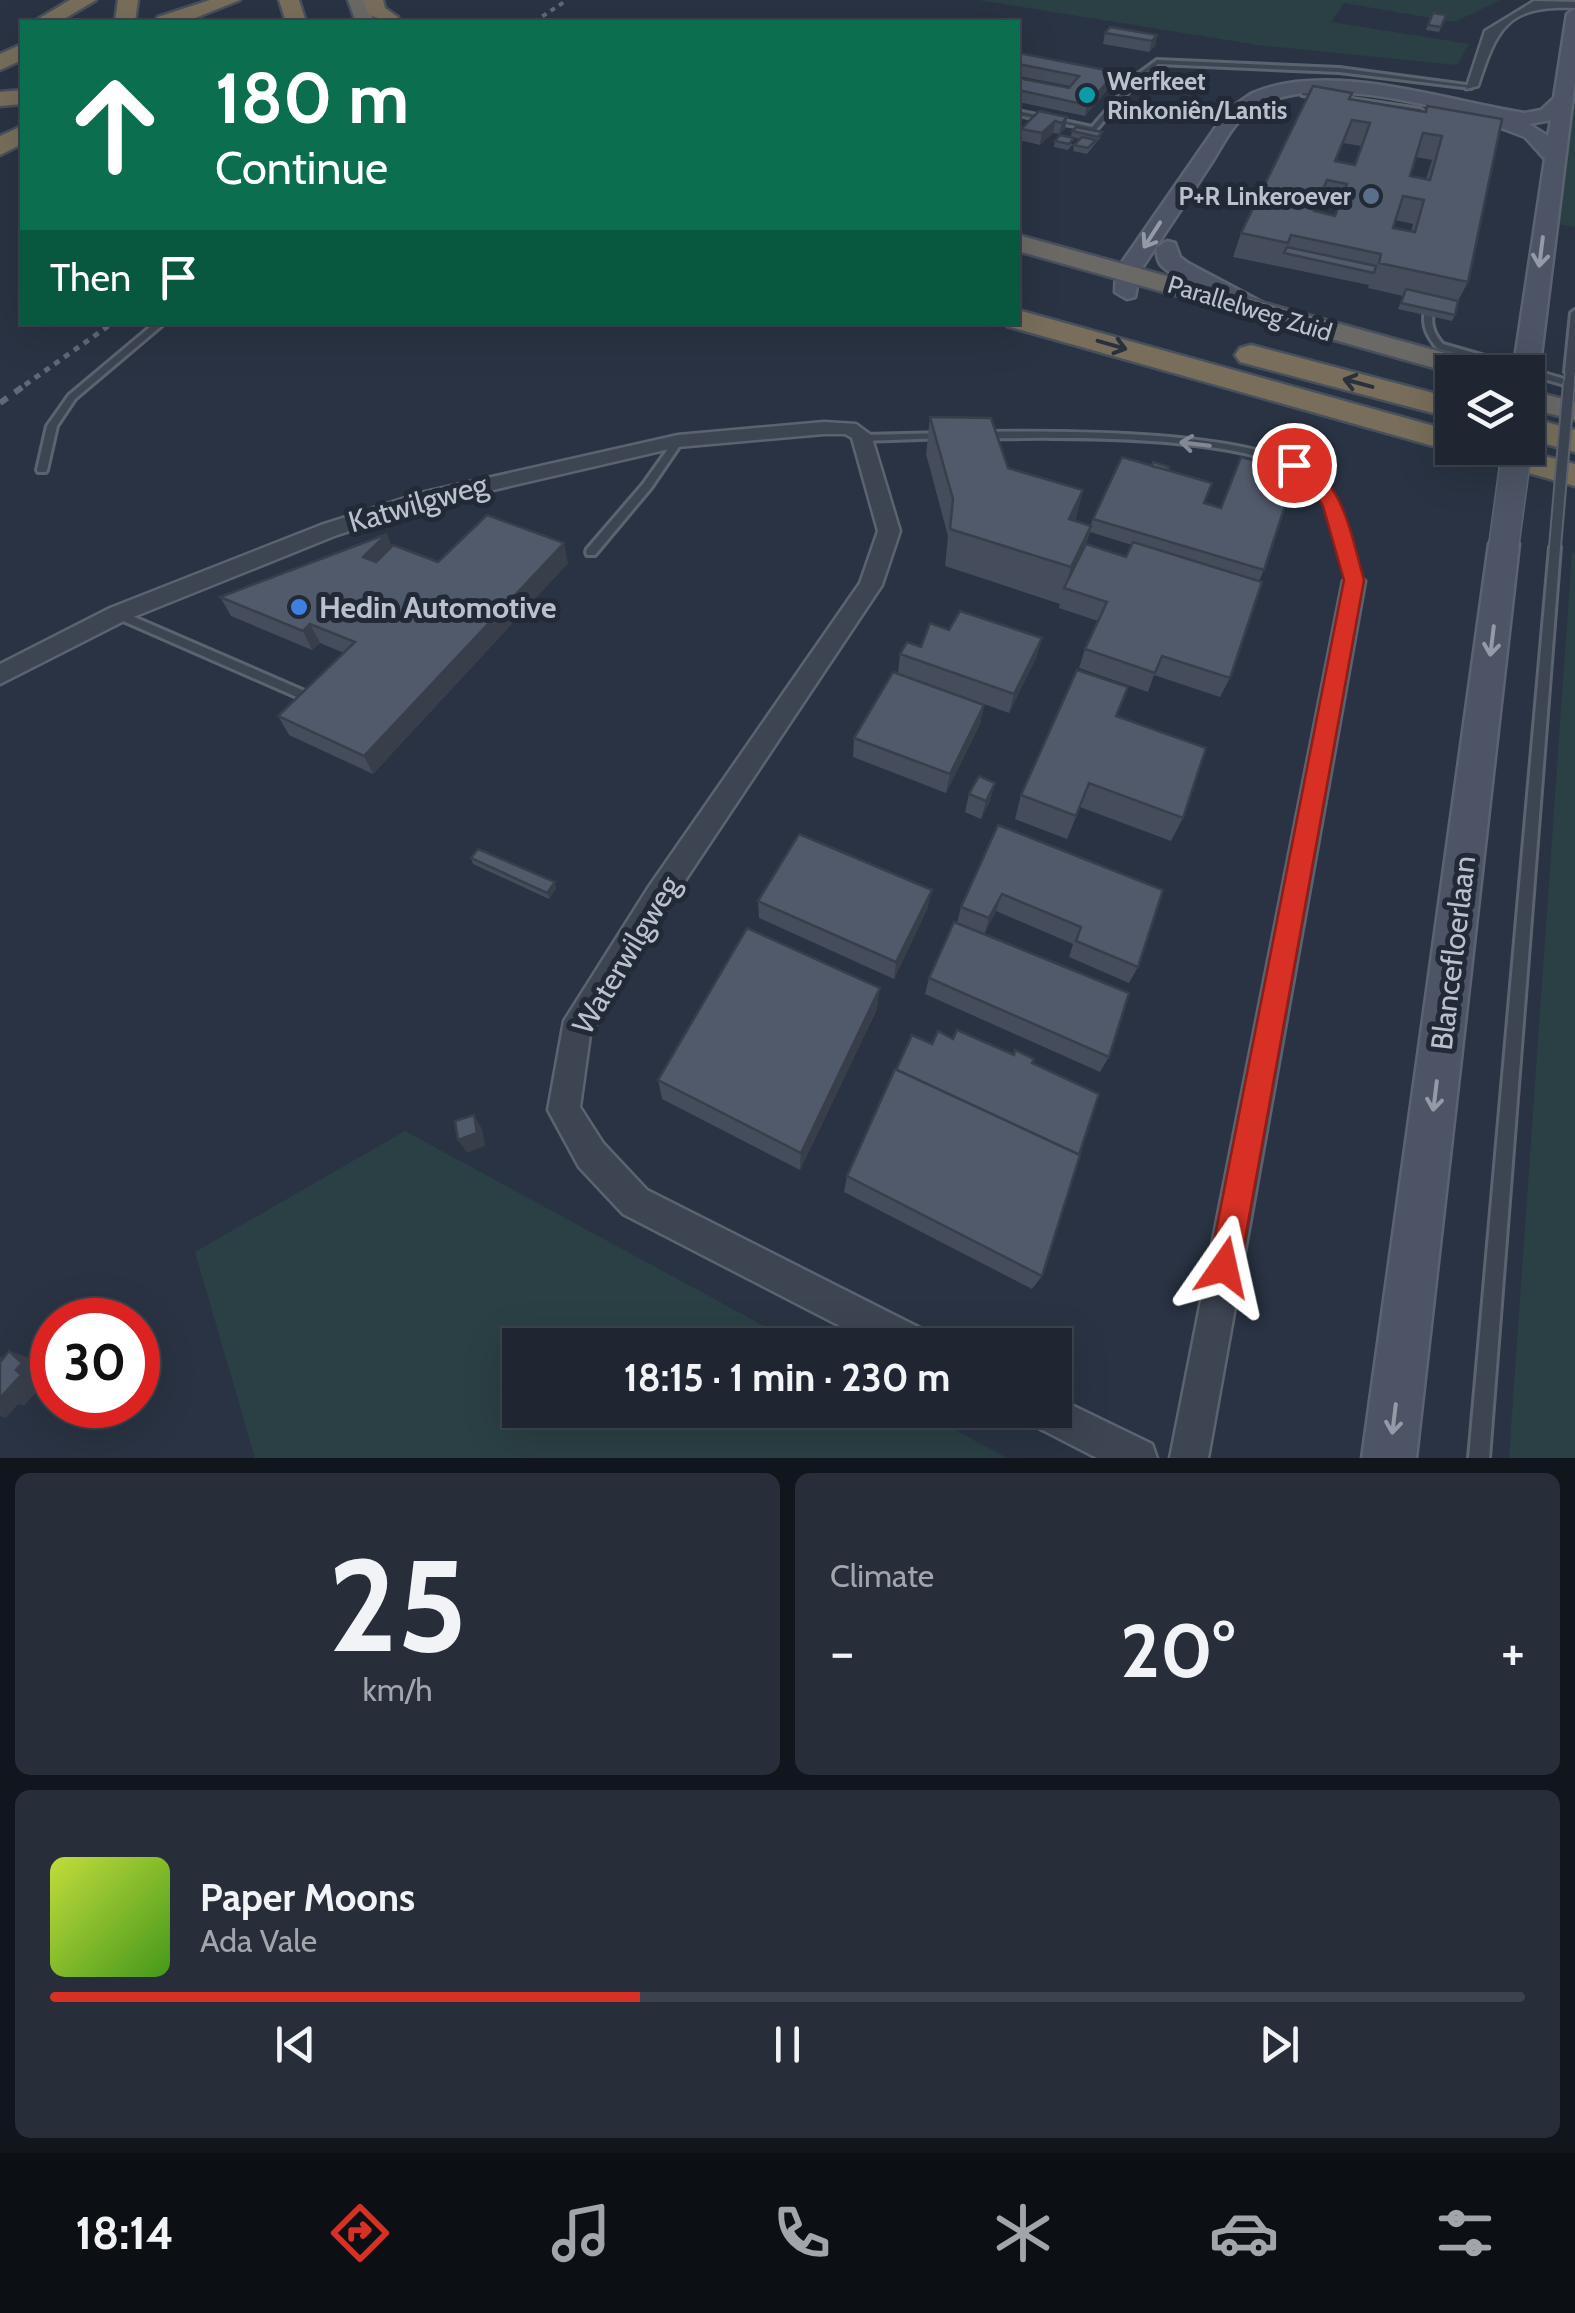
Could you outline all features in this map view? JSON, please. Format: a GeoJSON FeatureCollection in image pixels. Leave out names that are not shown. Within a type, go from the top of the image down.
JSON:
{"type":"FeatureCollection","features":[{"type":"Feature","properties":{"kind":"highway"},"geometry":{"type":"LineString","coordinates":[[48,20],[86,0]]}},
{"type":"Feature","properties":{"kind":"highway"},"geometry":{"type":"LineString","coordinates":[[82,20],[117,0]]}},
{"type":"Feature","properties":{"kind":"highway"},"geometry":{"type":"LineString","coordinates":[[174,20],[239,3]]}},
{"type":"Feature","properties":{"kind":"highway"},"geometry":{"type":"LineString","coordinates":[[213,20],[239,3]]}},
{"type":"Feature","properties":{"kind":"highway","name":"Parallelweg Zuid"},"geometry":{"type":"LineString","coordinates":[[1020,243],[1134,280],[1435,359]]}},
{"type":"Feature","properties":{"kind":"highway","name":"Parallelweg Zuid"},"geometry":{"type":"LineString","coordinates":[[1020,262],[1134,280]]}},
{"type":"Feature","properties":{"kind":"highway"},"geometry":{"type":"LineString","coordinates":[[1134,280],[1435,375]]}},
{"type":"Feature","properties":{"kind":"highway"},"geometry":{"type":"LineString","coordinates":[[1020,295],[1435,404]]}},
{"type":"Feature","properties":{"kind":"highway"},"geometry":{"type":"LineString","coordinates":[[1020,320],[1435,437]]}},
{"type":"Feature","properties":{"kind":"highway"},"geometry":{"type":"LineString","coordinates":[[1545,376],[1573,384]]}},
{"type":"Feature","properties":{"kind":"highway"},"geometry":{"type":"LineString","coordinates":[[1545,402],[1575,410]]}},
{"type":"Feature","properties":{"kind":"highway"},"geometry":{"type":"LineString","coordinates":[[1545,433],[1575,441]]}},
{"type":"Feature","properties":{"kind":"highway"},"geometry":{"type":"LineString","coordinates":[[1537,465],[1575,475]]}},
{"type":"Feature","properties":{"kind":"main road"},"geometry":{"type":"LineString","coordinates":[[1529,355],[1574,13]]}},
{"type":"Feature","properties":{"kind":"main road"},"geometry":{"type":"LineString","coordinates":[[1134,280],[1234,115],[1252,98],[1283,90],[1334,88],[1524,118],[1547,115],[1562,102]]}},
{"type":"Feature","properties":{"kind":"main road"},"geometry":{"type":"LineString","coordinates":[[1134,280],[1167,248],[1252,113],[1277,99],[1304,94],[1357,95],[1498,120],[1533,132],[1545,141],[1553,156]]}},
{"type":"Feature","properties":{"kind":"main road"},"geometry":{"type":"LineString","coordinates":[[1167,248],[1170,260],[1182,271],[1238,296],[1260,311]]}},
{"type":"Feature","properties":{"kind":"main road","name":"Blancefloerlaan"},"geometry":{"type":"LineString","coordinates":[[1389,1458],[1514,465]]}},
{"type":"Feature","properties":{"kind":"street"},"geometry":{"type":"LineString","coordinates":[[1471,86],[1488,34],[1498,26],[1538,3],[1574,13]]}},
{"type":"Feature","properties":{"kind":"street","name":"Katwilgweg"},"geometry":{"type":"LineString","coordinates":[[0,675],[118,614],[329,530],[428,498],[678,441],[824,428],[849,428],[862,436]]}},
{"type":"Feature","properties":{"kind":"street","name":"Waterwilgweg"},"geometry":{"type":"LineString","coordinates":[[862,436],[888,531],[871,585],[658,897],[574,1031],[564,1110],[591,1155],[635,1202],[881,1328]]}},
{"type":"Feature","properties":{"kind":"street"},"geometry":{"type":"LineString","coordinates":[[1188,1458],[1354,580]]}},
{"type":"Feature","properties":{"kind":"street"},"geometry":{"type":"LineString","coordinates":[[1072,1425],[1138,1458]]}},
{"type":"Feature","properties":{"kind":"lane"},"geometry":{"type":"LineString","coordinates":[[1020,112],[1094,129],[1156,62],[1339,70],[1471,86]]}},
{"type":"Feature","properties":{"kind":"lane"},"geometry":{"type":"LineString","coordinates":[[1304,94],[1434,114]]}},
{"type":"Feature","properties":{"kind":"lane"},"geometry":{"type":"LineString","coordinates":[[1431,302],[1426,315],[1430,336],[1440,346],[1471,355]]}},
{"type":"Feature","properties":{"kind":"lane"},"geometry":{"type":"LineString","coordinates":[[1479,1458],[1555,547],[1573,384],[1575,313]]}},
{"type":"Feature","properties":{"kind":"lane"},"geometry":{"type":"LineString","coordinates":[[42,470],[52,426],[72,397],[158,325]]}},
{"type":"Feature","properties":{"kind":"lane"},"geometry":{"type":"LineString","coordinates":[[1545,376],[1575,384]]}},
{"type":"Feature","properties":{"kind":"lane"},"geometry":{"type":"LineString","coordinates":[[975,435],[1171,441],[1269,456],[1294,465],[1316,478],[1333,506],[1354,580]]}},
{"type":"Feature","properties":{"kind":"lane"},"geometry":{"type":"LineString","coordinates":[[862,436],[956,436]]}},
{"type":"Feature","properties":{"kind":"lane"},"geometry":{"type":"LineString","coordinates":[[592,552],[647,486],[678,441]]}},
{"type":"Feature","properties":{"kind":"lane"},"geometry":{"type":"LineString","coordinates":[[118,614],[304,696]]}},
{"type":"Feature","properties":{"kind":"green space"},"geometry":{"type":"Polygon","coordinates":[[[978,0],[1500,0],[1455,22],[1344,3],[1331,22],[1469,44],[1457,65],[1258,45],[978,0]]]}},
{"type":"Feature","properties":{"kind":"green space"},"geometry":{"type":"Polygon","coordinates":[[[1575,73],[1575,227],[1558,224],[1575,73]]]}},
{"type":"Feature","properties":{"kind":"green space"},"geometry":{"type":"Polygon","coordinates":[[[1572,552],[1575,1458],[1509,1458],[1572,552]]]}},
{"type":"Feature","properties":{"kind":"green space"},"geometry":{"type":"Polygon","coordinates":[[[405,1131],[768,1328],[502,1328],[502,1428],[951,1428],[1007,1458],[255,1458],[195,1252],[405,1131]]]}},
{"type":"Feature","properties":{"kind":"building"},"geometry":{"type":"Polygon","coordinates":[[[1433,13],[1446,15],[1441,27],[1428,25],[1433,13]]]}},
{"type":"Feature","properties":{"kind":"building"},"geometry":{"type":"Polygon","coordinates":[[[1110,27],[1157,35],[1152,41],[1105,33],[1110,27]]]}},
{"type":"Feature","properties":{"kind":"building"},"geometry":{"type":"Polygon","coordinates":[[[1020,53],[1116,72],[1087,105],[1020,90],[1020,78],[1069,88],[1079,76],[1020,64],[1020,53]]]}},
{"type":"Feature","properties":{"kind":"building"},"geometry":{"type":"Polygon","coordinates":[[[1313,86],[1352,93],[1349,99],[1426,112],[1427,106],[1502,119],[1468,282],[1379,263],[1381,254],[1291,235],[1288,243],[1241,233],[1313,86]],[[1352,120],[1335,161],[1355,165],[1370,123],[1352,120]],[[1423,133],[1410,176],[1430,180],[1442,136],[1423,133]],[[1327,180],[1314,211],[1335,216],[1347,184],[1327,180]],[[1403,196],[1393,228],[1415,232],[1424,200],[1403,196]]]}},
{"type":"Feature","properties":{"kind":"building"},"geometry":{"type":"Polygon","coordinates":[[[1039,111],[1067,117],[1062,123],[1055,121],[1042,133],[1021,129],[1039,111]]]}},
{"type":"Feature","properties":{"kind":"building"},"geometry":{"type":"Polygon","coordinates":[[[1076,127],[1102,132],[1098,137],[1072,131],[1076,127]]]}},
{"type":"Feature","properties":{"kind":"building"},"geometry":{"type":"Polygon","coordinates":[[[1060,135],[1074,138],[1069,144],[1055,141],[1060,135]]]}},
{"type":"Feature","properties":{"kind":"building"},"geometry":{"type":"Polygon","coordinates":[[[1082,137],[1096,140],[1088,148],[1074,145],[1082,137]]]}},
{"type":"Feature","properties":{"kind":"building"},"geometry":{"type":"Polygon","coordinates":[[[1287,247],[1376,266],[1374,273],[1284,253],[1287,247]]]}},
{"type":"Feature","properties":{"kind":"building"},"geometry":{"type":"Polygon","coordinates":[[[1406,289],[1458,301],[1455,315],[1401,303],[1406,289]]]}},
{"type":"Feature","properties":{"kind":"building"},"geometry":{"type":"Polygon","coordinates":[[[930,417],[991,418],[1008,468],[1083,490],[1069,519],[1091,526],[1071,567],[950,529],[953,499],[930,417]]]}},
{"type":"Feature","properties":{"kind":"building"},"geometry":{"type":"Polygon","coordinates":[[[1122,457],[1212,483],[1204,503],[1221,508],[1241,457],[1296,472],[1264,570],[1093,519],[1122,457]]]}},
{"type":"Feature","properties":{"kind":"building"},"geometry":{"type":"Polygon","coordinates":[[[487,515],[564,543],[364,756],[278,716],[355,642],[310,624],[303,631],[220,597],[387,534],[363,557],[376,562],[393,545],[438,562],[487,515]]]}},
{"type":"Feature","properties":{"kind":"building"},"geometry":{"type":"Polygon","coordinates":[[[1133,542],[1262,582],[1230,678],[1162,656],[1155,673],[1085,649],[1107,602],[1064,588],[1086,544],[1126,557],[1133,542]]]}},
{"type":"Feature","properties":{"kind":"building"},"geometry":{"type":"Polygon","coordinates":[[[960,611],[1042,638],[1014,694],[900,654],[907,642],[921,647],[930,623],[949,630],[960,611]]]}},
{"type":"Feature","properties":{"kind":"building"},"geometry":{"type":"Polygon","coordinates":[[[1077,670],[1128,687],[1116,716],[1206,748],[1183,818],[1089,783],[1076,816],[1021,795],[1077,670]]]}},
{"type":"Feature","properties":{"kind":"building"},"geometry":{"type":"Polygon","coordinates":[[[893,672],[984,705],[950,774],[854,738],[893,672]]]}},
{"type":"Feature","properties":{"kind":"building"},"geometry":{"type":"Polygon","coordinates":[[[979,776],[995,783],[986,801],[969,794],[979,776]]]}},
{"type":"Feature","properties":{"kind":"building"},"geometry":{"type":"Polygon","coordinates":[[[998,825],[1163,890],[1138,967],[1076,941],[1081,927],[1002,894],[989,918],[961,907],[998,825]]]}},
{"type":"Feature","properties":{"kind":"building"},"geometry":{"type":"Polygon","coordinates":[[[799,834],[932,890],[896,962],[758,901],[799,834]]]}},
{"type":"Feature","properties":{"kind":"building"},"geometry":{"type":"Polygon","coordinates":[[[478,849],[555,882],[547,893],[471,858],[478,849]]]}},
{"type":"Feature","properties":{"kind":"building"},"geometry":{"type":"Polygon","coordinates":[[[954,922],[1129,993],[1109,1057],[929,978],[954,922]]]}},
{"type":"Feature","properties":{"kind":"building"},"geometry":{"type":"Polygon","coordinates":[[[747,928],[880,988],[801,1153],[658,1080],[747,928]]]}},
{"type":"Feature","properties":{"kind":"building"},"geometry":{"type":"Polygon","coordinates":[[[957,1030],[1014,1055],[1015,1050],[1034,1059],[1032,1063],[1099,1094],[1079,1155],[896,1070],[912,1035],[932,1044],[938,1031],[953,1039],[957,1030]]]}},
{"type":"Feature","properties":{"kind":"building"},"geometry":{"type":"Polygon","coordinates":[[[895,1069],[1080,1155],[1042,1276],[847,1176],[895,1069]]]}},
{"type":"Feature","properties":{"kind":"building"},"geometry":{"type":"Polygon","coordinates":[[[474,1115],[477,1133],[458,1140],[455,1121],[474,1115]]]}},
{"type":"Feature","properties":{"kind":"building"},"geometry":{"type":"Polygon","coordinates":[[[9,1351],[22,1363],[16,1370],[21,1375],[0,1398],[0,1358],[9,1351]]]}},
{"type":"Feature","properties":{"kind":"railway"},"geometry":{"type":"LineString","coordinates":[[537,20],[567,0]]}},
{"type":"Feature","properties":{"kind":"railway"},"geometry":{"type":"LineString","coordinates":[[25,385],[110,325]]}},
{"type":"Feature","properties":{"kind":"railway"},"geometry":{"type":"LineString","coordinates":[[0,403],[28,383]]}},
{"type":"Feature","properties":{"kind":"place","name":"Werfkeet Rinkoniên/Lantis"},"geometry":{"type":"Point","coordinates":[1087,95]}},
{"type":"Feature","properties":{"kind":"place","name":"P+R Linkeroever"},"geometry":{"type":"Point","coordinates":[1371,196]}},
{"type":"Feature","properties":{"kind":"place","name":"Hedin Automotive"},"geometry":{"type":"Point","coordinates":[299,607]}},
{"type":"Feature","properties":{"kind":"route"},"geometry":{"type":"LineString","coordinates":[[1224,1267],[1354,580],[1333,506],[1316,478],[1294,465]]}}]}
